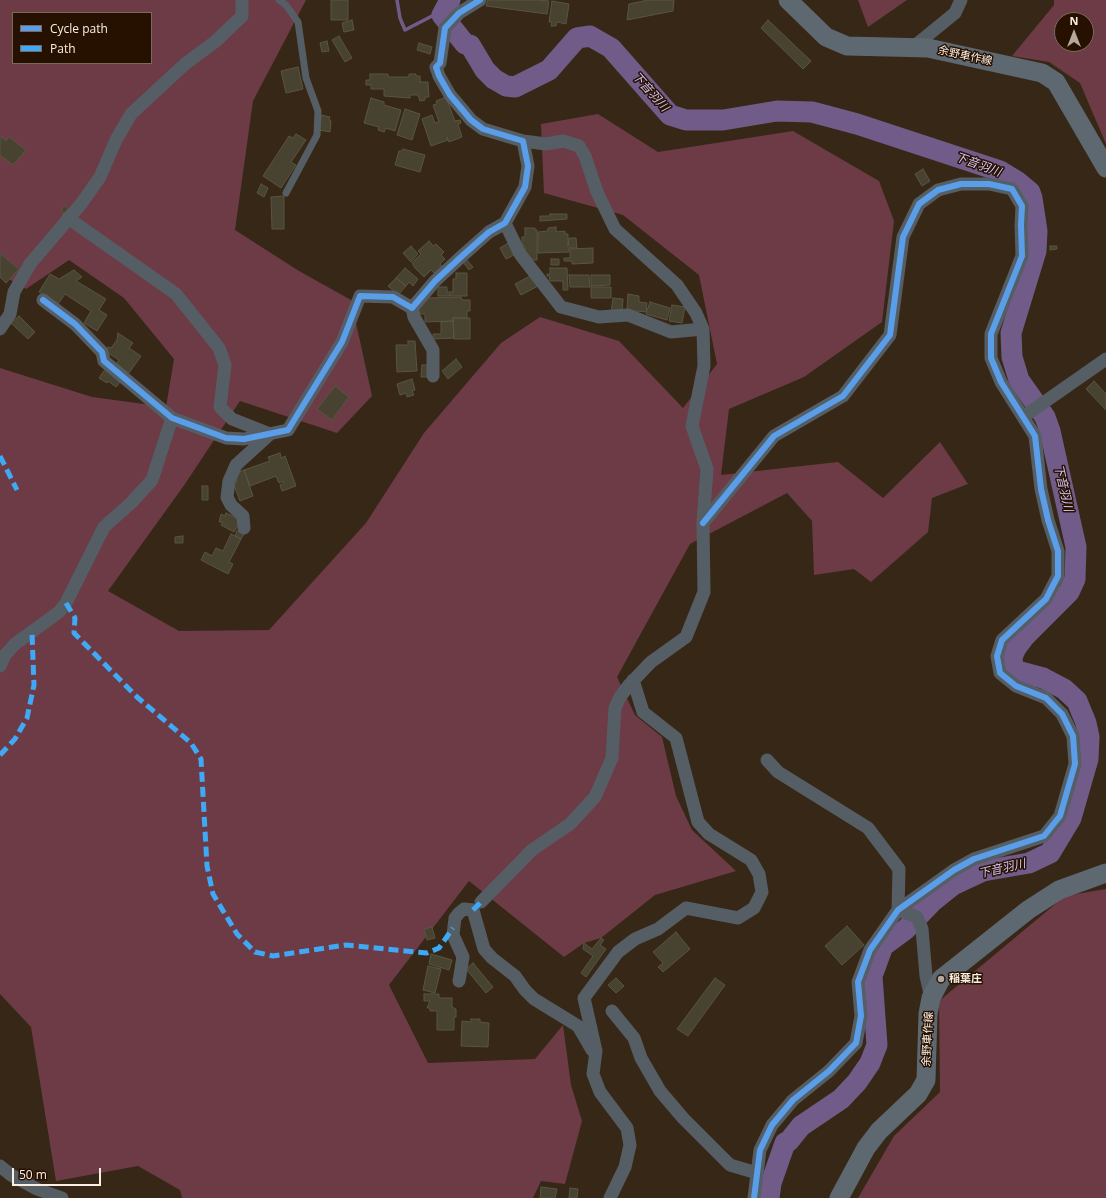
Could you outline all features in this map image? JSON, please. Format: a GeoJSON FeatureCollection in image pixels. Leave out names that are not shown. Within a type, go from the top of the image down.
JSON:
{"type":"FeatureCollection","features":[{"type":"Feature","properties":{"kind":"main road","name":"余野車作線"},"geometry":{"type":"LineString","coordinates":[[788,0],[826,37],[847,46],[928,48],[1042,73],[1056,82],[1106,168]]}},
{"type":"Feature","properties":{"kind":"main road","name":"余野車作線"},"geometry":{"type":"LineString","coordinates":[[839,1198],[866,1148],[879,1131],[918,1094],[926,1080],[928,1014],[931,998],[941,979],[1028,910],[1059,890],[1106,872]]}},
{"type":"Feature","properties":{"kind":"street"},"geometry":{"type":"LineString","coordinates":[[0,329],[10,314],[14,292],[30,264],[100,177],[116,140],[131,114],[186,64],[216,41],[242,16],[242,0]]}},
{"type":"Feature","properties":{"kind":"street"},"geometry":{"type":"LineString","coordinates":[[480,0],[459,13],[448,24],[440,63],[436,67],[439,76],[450,95],[471,120],[483,128],[523,141],[546,144],[563,141],[579,146],[585,156],[596,192],[615,228],[677,285],[696,313],[703,329],[704,366],[692,426],[707,469],[703,523],[704,592],[686,638],[651,662],[633,680],[620,697],[615,708],[612,758],[595,797],[570,824],[532,850],[481,902]]}},
{"type":"Feature","properties":{"kind":"street"},"geometry":{"type":"LineString","coordinates":[[912,48],[955,12],[961,0]]}},
{"type":"Feature","properties":{"kind":"street"},"geometry":{"type":"LineString","coordinates":[[412,308],[435,281],[462,256],[489,232],[505,223],[525,187],[528,166],[523,141]]}},
{"type":"Feature","properties":{"kind":"street"},"geometry":{"type":"LineString","coordinates":[[703,523],[774,436],[843,396],[890,335],[903,237],[919,204],[938,190],[961,184],[989,184],[1012,189],[1022,206],[1022,256],[991,334],[991,358],[1001,382],[1035,436],[1041,489],[1048,520],[1058,551],[1058,576],[1046,599],[1002,640],[997,656],[1000,673],[1016,686],[1046,698],[1062,714],[1073,736],[1075,764],[1060,816],[1044,836],[974,859],[954,870],[898,910],[870,950],[858,982],[861,1016],[856,1043],[829,1071],[794,1100],[772,1125],[760,1150],[754,1198]]}},
{"type":"Feature","properties":{"kind":"street"},"geometry":{"type":"LineString","coordinates":[[68,218],[176,294],[219,348],[225,366],[220,407],[232,418],[270,434]]}},
{"type":"Feature","properties":{"kind":"street"},"geometry":{"type":"LineString","coordinates":[[505,223],[520,254],[561,308],[599,317],[628,315],[671,332],[703,329]]}},
{"type":"Feature","properties":{"kind":"street"},"geometry":{"type":"LineString","coordinates":[[43,300],[75,324],[102,352],[104,361],[172,418],[226,438],[244,439],[288,430],[342,342],[360,296],[393,297],[412,308],[414,317],[433,350],[434,376]]}},
{"type":"Feature","properties":{"kind":"street"},"geometry":{"type":"LineString","coordinates":[[1023,417],[1106,359]]}},
{"type":"Feature","properties":{"kind":"street"},"geometry":{"type":"LineString","coordinates":[[0,666],[5,656],[15,644],[59,612],[66,603],[104,527],[152,480],[172,418]]}},
{"type":"Feature","properties":{"kind":"street"},"geometry":{"type":"LineString","coordinates":[[244,528],[244,516],[231,505],[227,497],[229,481],[236,465],[270,434]]}},
{"type":"Feature","properties":{"kind":"street"},"geometry":{"type":"LineString","coordinates":[[610,1198],[625,1167],[630,1145],[628,1128],[600,1092],[593,1074],[596,1051],[584,998],[618,952],[635,939],[658,929],[686,908],[738,918],[754,908],[762,892],[759,874],[751,860],[709,834],[698,822],[676,738],[643,712],[633,680]]}},
{"type":"Feature","properties":{"kind":"street"},"geometry":{"type":"LineString","coordinates":[[767,760],[778,772],[868,828],[899,870],[898,910]]}},
{"type":"Feature","properties":{"kind":"street"},"geometry":{"type":"LineString","coordinates":[[459,981],[463,957],[453,935],[455,918],[464,909],[473,910],[484,949],[492,958],[516,976],[525,990],[534,998],[578,1026],[595,1057]]}},
{"type":"Feature","properties":{"kind":"street"},"geometry":{"type":"LineString","coordinates":[[898,910],[917,917],[922,929],[926,976],[931,998]]}},
{"type":"Feature","properties":{"kind":"street"},"geometry":{"type":"LineString","coordinates":[[612,1011],[634,1038],[641,1058],[660,1091],[683,1118],[730,1165],[757,1173]]}},
{"type":"Feature","properties":{"kind":"street"},"geometry":{"type":"LineString","coordinates":[[0,1166],[11,1175],[62,1198]]}},
{"type":"Feature","properties":{"kind":"lane"},"geometry":{"type":"LineString","coordinates":[[279,0],[286,5],[298,22],[306,78],[318,111],[317,135],[286,194]]}},
{"type":"Feature","properties":{"kind":"shaded area"},"geometry":{"type":"Polygon","coordinates":[[[0,0],[306,0],[253,101],[235,230],[299,271],[351,300],[372,396],[337,433],[240,401],[185,484],[108,591],[179,631],[269,630],[366,523],[424,433],[501,343],[540,317],[619,341],[683,408],[717,364],[699,275],[623,215],[544,193],[541,124],[598,114],[658,152],[793,131],[879,181],[894,221],[882,322],[804,377],[729,409],[721,475],[838,462],[883,498],[940,442],[968,484],[932,498],[928,532],[871,582],[854,569],[814,575],[812,521],[787,493],[690,544],[617,677],[635,715],[662,737],[676,796],[692,830],[736,871],[655,895],[601,938],[584,943],[564,957],[469,881],[389,985],[428,1063],[535,1059],[563,1025],[571,1085],[582,1121],[565,1184],[541,1181],[533,1198],[182,1198],[180,1190],[138,1166],[56,1181],[31,1027],[0,994],[0,368],[92,397],[166,407],[174,359],[124,298],[69,260],[26,289],[0,274],[0,0]]]}},
{"type":"Feature","properties":{"kind":"shaded area"},"geometry":{"type":"Polygon","coordinates":[[[858,0],[907,0],[868,27],[858,0]]]}},
{"type":"Feature","properties":{"kind":"shaded area"},"geometry":{"type":"Polygon","coordinates":[[[1054,0],[1106,0],[1106,144],[1080,83],[1049,62],[1012,56],[1054,5],[1054,0]]]}},
{"type":"Feature","properties":{"kind":"shaded area"},"geometry":{"type":"Polygon","coordinates":[[[1106,889],[1106,1198],[858,1198],[894,1136],[940,1092],[939,1001],[1065,896],[1106,889]]]}},
{"type":"Feature","properties":{"kind":"building"},"geometry":{"type":"Polygon","coordinates":[[[331,0],[348,0],[348,20],[331,20],[331,0]]]}},
{"type":"Feature","properties":{"kind":"building"},"geometry":{"type":"Polygon","coordinates":[[[488,0],[549,1],[547,14],[486,6],[488,0]]]}},
{"type":"Feature","properties":{"kind":"building"},"geometry":{"type":"Polygon","coordinates":[[[648,0],[674,0],[673,11],[627,20],[629,4],[648,0]]]}},
{"type":"Feature","properties":{"kind":"building"},"geometry":{"type":"Polygon","coordinates":[[[552,1],[569,4],[566,24],[557,22],[556,26],[551,26],[552,22],[549,22],[552,1]]]}},
{"type":"Feature","properties":{"kind":"building"},"geometry":{"type":"Polygon","coordinates":[[[352,20],[354,30],[344,32],[342,23],[352,20]]]}},
{"type":"Feature","properties":{"kind":"building"},"geometry":{"type":"Polygon","coordinates":[[[768,20],[811,61],[803,69],[761,28],[768,20]]]}},
{"type":"Feature","properties":{"kind":"building"},"geometry":{"type":"Polygon","coordinates":[[[339,36],[352,58],[345,62],[332,40],[339,36]]]}},
{"type":"Feature","properties":{"kind":"building"},"geometry":{"type":"Polygon","coordinates":[[[327,41],[329,51],[322,52],[320,43],[327,41]]]}},
{"type":"Feature","properties":{"kind":"building"},"geometry":{"type":"Polygon","coordinates":[[[419,43],[432,47],[430,54],[417,50],[419,43]]]}},
{"type":"Feature","properties":{"kind":"building"},"geometry":{"type":"Polygon","coordinates":[[[298,67],[303,89],[286,93],[281,71],[298,67]]]}},
{"type":"Feature","properties":{"kind":"building"},"geometry":{"type":"Polygon","coordinates":[[[370,74],[388,74],[388,77],[409,77],[409,74],[416,74],[416,76],[420,76],[420,82],[428,82],[429,97],[425,97],[425,100],[420,101],[418,95],[410,95],[410,98],[384,96],[384,89],[371,89],[371,85],[366,85],[366,80],[370,80],[370,74]]]}},
{"type":"Feature","properties":{"kind":"building"},"geometry":{"type":"Polygon","coordinates":[[[446,97],[455,121],[460,120],[461,123],[458,124],[462,137],[449,142],[447,137],[448,140],[431,146],[422,119],[432,115],[435,123],[439,122],[433,105],[437,104],[436,101],[446,97]]]}},
{"type":"Feature","properties":{"kind":"building"},"geometry":{"type":"Polygon","coordinates":[[[371,98],[384,102],[384,105],[401,110],[395,131],[386,128],[384,132],[378,130],[379,127],[364,123],[371,98]]]}},
{"type":"Feature","properties":{"kind":"building"},"geometry":{"type":"Polygon","coordinates":[[[405,109],[420,114],[412,140],[397,135],[405,109]]]}},
{"type":"Feature","properties":{"kind":"building"},"geometry":{"type":"Polygon","coordinates":[[[321,115],[330,117],[330,132],[319,130],[321,115]]]}},
{"type":"Feature","properties":{"kind":"building"},"geometry":{"type":"Polygon","coordinates":[[[296,134],[306,140],[291,162],[296,165],[281,188],[263,176],[289,136],[293,138],[296,134]]]}},
{"type":"Feature","properties":{"kind":"building"},"geometry":{"type":"Polygon","coordinates":[[[0,136],[6,141],[9,137],[26,150],[13,165],[0,155],[0,136]]]}},
{"type":"Feature","properties":{"kind":"building"},"geometry":{"type":"Polygon","coordinates":[[[403,149],[425,155],[420,172],[395,165],[399,151],[402,151],[403,149]]]}},
{"type":"Feature","properties":{"kind":"building"},"geometry":{"type":"Polygon","coordinates":[[[923,169],[930,181],[922,186],[915,174],[923,169]]]}},
{"type":"Feature","properties":{"kind":"building"},"geometry":{"type":"Polygon","coordinates":[[[261,184],[268,188],[264,197],[257,193],[261,184]]]}},
{"type":"Feature","properties":{"kind":"building"},"geometry":{"type":"Polygon","coordinates":[[[284,196],[284,229],[272,229],[271,197],[284,196]]]}},
{"type":"Feature","properties":{"kind":"building"},"geometry":{"type":"Polygon","coordinates":[[[65,206],[68,209],[64,213],[61,210],[65,206]]]}},
{"type":"Feature","properties":{"kind":"building"},"geometry":{"type":"Polygon","coordinates":[[[550,214],[567,214],[567,219],[540,221],[540,216],[550,216],[550,214]]]}},
{"type":"Feature","properties":{"kind":"building"},"geometry":{"type":"Polygon","coordinates":[[[556,227],[556,232],[565,231],[565,234],[568,234],[568,246],[569,238],[576,238],[577,248],[569,248],[569,252],[538,253],[538,232],[548,231],[548,228],[556,227]]]}},
{"type":"Feature","properties":{"kind":"building"},"geometry":{"type":"Polygon","coordinates":[[[525,228],[535,228],[535,230],[537,230],[537,260],[525,260],[525,246],[522,246],[522,237],[525,237],[525,228]]]}},
{"type":"Feature","properties":{"kind":"building"},"geometry":{"type":"Polygon","coordinates":[[[429,241],[433,246],[436,244],[444,252],[441,255],[445,259],[440,264],[442,266],[434,273],[431,270],[424,277],[412,263],[421,254],[418,251],[429,241]]]}},
{"type":"Feature","properties":{"kind":"building"},"geometry":{"type":"Polygon","coordinates":[[[510,242],[516,254],[506,259],[500,248],[510,242]]]}},
{"type":"Feature","properties":{"kind":"building"},"geometry":{"type":"Polygon","coordinates":[[[411,246],[418,254],[411,262],[403,253],[411,246]]]}},
{"type":"Feature","properties":{"kind":"building"},"geometry":{"type":"Polygon","coordinates":[[[1050,246],[1057,246],[1057,249],[1050,250],[1050,246]]]}},
{"type":"Feature","properties":{"kind":"building"},"geometry":{"type":"Polygon","coordinates":[[[593,248],[593,263],[572,264],[572,261],[564,261],[564,258],[570,258],[570,249],[593,248]]]}},
{"type":"Feature","properties":{"kind":"building"},"geometry":{"type":"Polygon","coordinates":[[[0,253],[19,269],[6,283],[0,277],[0,253]]]}},
{"type":"Feature","properties":{"kind":"building"},"geometry":{"type":"Polygon","coordinates":[[[466,259],[473,267],[469,270],[463,262],[466,259]]]}},
{"type":"Feature","properties":{"kind":"building"},"geometry":{"type":"Polygon","coordinates":[[[551,259],[559,259],[559,265],[551,265],[551,259]]]}},
{"type":"Feature","properties":{"kind":"building"},"geometry":{"type":"Polygon","coordinates":[[[405,268],[418,279],[413,286],[409,282],[406,286],[396,278],[405,268]]]}},
{"type":"Feature","properties":{"kind":"building"},"geometry":{"type":"Polygon","coordinates":[[[550,268],[567,268],[568,290],[563,290],[563,281],[550,281],[547,274],[550,274],[550,268]]]}},
{"type":"Feature","properties":{"kind":"building"},"geometry":{"type":"Polygon","coordinates":[[[74,270],[82,277],[76,281],[106,299],[99,310],[107,315],[97,331],[84,323],[91,311],[65,294],[58,304],[39,292],[50,274],[59,279],[74,270]]]}},
{"type":"Feature","properties":{"kind":"building"},"geometry":{"type":"Polygon","coordinates":[[[456,273],[467,273],[467,296],[451,296],[450,294],[450,296],[438,296],[438,287],[447,287],[447,292],[453,292],[453,279],[456,279],[456,273]]]}},
{"type":"Feature","properties":{"kind":"building"},"geometry":{"type":"Polygon","coordinates":[[[532,275],[538,286],[521,295],[515,284],[532,275]]]}},
{"type":"Feature","properties":{"kind":"building"},"geometry":{"type":"Polygon","coordinates":[[[569,275],[589,275],[590,287],[570,287],[569,275]]]}},
{"type":"Feature","properties":{"kind":"building"},"geometry":{"type":"Polygon","coordinates":[[[591,275],[610,275],[610,285],[591,286],[591,275]]]}},
{"type":"Feature","properties":{"kind":"building"},"geometry":{"type":"Polygon","coordinates":[[[396,278],[406,286],[398,295],[388,286],[396,278]]]}},
{"type":"Feature","properties":{"kind":"building"},"geometry":{"type":"Polygon","coordinates":[[[591,287],[611,287],[611,298],[591,298],[591,287]]]}},
{"type":"Feature","properties":{"kind":"building"},"geometry":{"type":"Polygon","coordinates":[[[628,294],[639,296],[639,302],[647,303],[646,312],[627,310],[628,294]]]}},
{"type":"Feature","properties":{"kind":"building"},"geometry":{"type":"Polygon","coordinates":[[[461,297],[462,300],[470,300],[470,311],[467,311],[467,318],[453,318],[453,321],[425,322],[425,314],[418,314],[418,305],[426,298],[461,297]]]}},
{"type":"Feature","properties":{"kind":"building"},"geometry":{"type":"Polygon","coordinates":[[[613,298],[623,299],[622,314],[611,313],[613,298]]]}},
{"type":"Feature","properties":{"kind":"building"},"geometry":{"type":"Polygon","coordinates":[[[650,302],[670,308],[667,320],[646,314],[650,302]]]}},
{"type":"Feature","properties":{"kind":"building"},"geometry":{"type":"Polygon","coordinates":[[[672,305],[685,307],[682,323],[669,321],[672,305]]]}},
{"type":"Feature","properties":{"kind":"building"},"geometry":{"type":"Polygon","coordinates":[[[19,316],[35,332],[28,339],[11,323],[19,316]]]}},
{"type":"Feature","properties":{"kind":"building"},"geometry":{"type":"Polygon","coordinates":[[[453,318],[470,318],[470,339],[454,339],[453,318]]]}},
{"type":"Feature","properties":{"kind":"building"},"geometry":{"type":"Polygon","coordinates":[[[453,321],[454,338],[433,339],[433,334],[441,334],[441,322],[453,321]]]}},
{"type":"Feature","properties":{"kind":"building"},"geometry":{"type":"Polygon","coordinates":[[[118,333],[133,343],[129,348],[141,356],[129,373],[116,364],[119,360],[105,351],[108,347],[111,348],[117,340],[118,333]]]}},
{"type":"Feature","properties":{"kind":"building"},"geometry":{"type":"Polygon","coordinates":[[[408,341],[415,341],[417,371],[397,372],[396,345],[408,345],[408,341]]]}},
{"type":"Feature","properties":{"kind":"building"},"geometry":{"type":"Polygon","coordinates":[[[456,359],[462,367],[448,379],[442,371],[456,359]]]}},
{"type":"Feature","properties":{"kind":"building"},"geometry":{"type":"Polygon","coordinates":[[[422,365],[429,365],[429,377],[421,377],[422,365]]]}},
{"type":"Feature","properties":{"kind":"building"},"geometry":{"type":"Polygon","coordinates":[[[106,368],[121,381],[116,387],[108,381],[107,383],[99,378],[106,368]]]}},
{"type":"Feature","properties":{"kind":"building"},"geometry":{"type":"Polygon","coordinates":[[[412,379],[415,390],[412,391],[414,395],[407,397],[406,393],[400,395],[397,384],[412,379]]]}},
{"type":"Feature","properties":{"kind":"building"},"geometry":{"type":"Polygon","coordinates":[[[1094,381],[1106,394],[1106,410],[1086,389],[1094,381]]]}},
{"type":"Feature","properties":{"kind":"building"},"geometry":{"type":"Polygon","coordinates":[[[335,386],[349,397],[332,420],[317,409],[335,386]]]}},
{"type":"Feature","properties":{"kind":"building"},"geometry":{"type":"Polygon","coordinates":[[[280,453],[281,458],[285,456],[296,486],[282,491],[280,485],[284,483],[283,481],[279,483],[276,476],[250,486],[244,470],[270,461],[268,457],[280,453]]]}},
{"type":"Feature","properties":{"kind":"building"},"geometry":{"type":"Polygon","coordinates":[[[244,470],[253,496],[240,501],[234,485],[237,483],[234,474],[244,470]]]}},
{"type":"Feature","properties":{"kind":"building"},"geometry":{"type":"Polygon","coordinates":[[[202,486],[208,486],[208,500],[202,500],[202,486]]]}},
{"type":"Feature","properties":{"kind":"building"},"geometry":{"type":"Polygon","coordinates":[[[226,513],[241,520],[234,532],[221,525],[223,522],[219,522],[221,514],[225,516],[226,513]]]}},
{"type":"Feature","properties":{"kind":"building"},"geometry":{"type":"Polygon","coordinates":[[[237,531],[244,534],[241,539],[235,536],[237,531]]]}},
{"type":"Feature","properties":{"kind":"building"},"geometry":{"type":"Polygon","coordinates":[[[231,534],[241,539],[229,562],[233,564],[228,574],[201,560],[205,552],[212,556],[216,548],[223,551],[231,534]]]}},
{"type":"Feature","properties":{"kind":"building"},"geometry":{"type":"Polygon","coordinates":[[[183,536],[183,543],[175,543],[175,537],[183,536]]]}},
{"type":"Feature","properties":{"kind":"building"},"geometry":{"type":"Polygon","coordinates":[[[847,926],[864,945],[842,965],[825,946],[847,926]]]}},
{"type":"Feature","properties":{"kind":"building"},"geometry":{"type":"Polygon","coordinates":[[[432,927],[435,938],[427,940],[424,929],[432,927]]]}},
{"type":"Feature","properties":{"kind":"building"},"geometry":{"type":"Polygon","coordinates":[[[676,932],[690,949],[663,972],[658,967],[663,963],[653,952],[676,932]]]}},
{"type":"Feature","properties":{"kind":"building"},"geometry":{"type":"Polygon","coordinates":[[[601,938],[604,940],[600,945],[606,949],[586,977],[581,973],[593,956],[583,949],[584,943],[592,949],[601,938]]]}},
{"type":"Feature","properties":{"kind":"building"},"geometry":{"type":"Polygon","coordinates":[[[431,954],[452,960],[449,970],[429,964],[431,954]]]}},
{"type":"Feature","properties":{"kind":"building"},"geometry":{"type":"Polygon","coordinates":[[[473,963],[493,987],[486,993],[466,969],[473,963]]]}},
{"type":"Feature","properties":{"kind":"building"},"geometry":{"type":"Polygon","coordinates":[[[428,966],[441,969],[435,993],[423,990],[428,966]]]}},
{"type":"Feature","properties":{"kind":"building"},"geometry":{"type":"Polygon","coordinates":[[[616,978],[624,986],[616,993],[608,985],[616,978]]]}},
{"type":"Feature","properties":{"kind":"building"},"geometry":{"type":"Polygon","coordinates":[[[715,978],[725,985],[688,1036],[677,1029],[715,978]]]}},
{"type":"Feature","properties":{"kind":"building"},"geometry":{"type":"Polygon","coordinates":[[[424,994],[439,994],[439,998],[452,998],[452,1007],[456,1009],[456,1017],[454,1017],[454,1030],[437,1030],[437,1011],[430,1011],[430,1008],[427,1008],[430,1001],[424,1001],[424,994]]]}},
{"type":"Feature","properties":{"kind":"building"},"geometry":{"type":"Polygon","coordinates":[[[471,1019],[480,1019],[480,1022],[489,1023],[488,1047],[461,1046],[462,1021],[471,1022],[471,1019]]]}},
{"type":"Feature","properties":{"kind":"building"},"geometry":{"type":"Polygon","coordinates":[[[541,1187],[557,1189],[555,1198],[540,1198],[541,1187]]]}},
{"type":"Feature","properties":{"kind":"building"},"geometry":{"type":"Polygon","coordinates":[[[570,1188],[578,1189],[577,1198],[569,1198],[570,1188]]]}},
{"type":"Feature","properties":{"kind":"waterway"},"geometry":{"type":"LineString","coordinates":[[397,0],[400,18],[405,30],[432,16],[442,15]]}},
{"type":"Feature","properties":{"kind":"waterway","name":"下音羽川"},"geometry":{"type":"LineString","coordinates":[[450,0],[442,15],[465,44],[470,45],[485,70],[494,79],[506,86],[515,87],[549,70],[577,38],[590,36],[611,48],[670,115],[686,120],[723,120],[777,111],[812,112],[857,124],[1000,171],[1018,182],[1030,192],[1032,198],[1037,231],[1036,251],[1011,333],[1012,357],[1019,380],[1045,417],[1050,431],[1076,547],[1075,579],[1069,592],[1025,636],[1016,648],[1012,657],[1013,670],[1043,678],[1064,689],[1077,701],[1086,723],[1089,737],[1088,759],[1071,818],[1050,853],[1029,863],[983,871],[953,885],[933,901],[906,929],[883,946],[872,976],[877,1045],[870,1063],[857,1082],[841,1099],[801,1126],[789,1141],[785,1143],[771,1183],[769,1198]]}},
{"type":"Feature","properties":{"kind":"marked path"},"geometry":{"type":"LineString","coordinates":[[0,456],[17,490]]}},
{"type":"Feature","properties":{"kind":"marked path"},"geometry":{"type":"LineString","coordinates":[[66,603],[75,618],[74,633],[137,697],[191,743],[201,759],[207,866],[213,894],[237,934],[255,952],[273,956],[346,945],[427,953],[439,948],[453,928]]}},
{"type":"Feature","properties":{"kind":"marked path"},"geometry":{"type":"LineString","coordinates":[[0,755],[15,739],[27,718],[34,685],[32,633]]}},
{"type":"Feature","properties":{"kind":"marked path"},"geometry":{"type":"LineString","coordinates":[[473,910],[481,902]]}},
{"type":"Feature","properties":{"kind":"cycle path"},"geometry":{"type":"LineString","coordinates":[[43,300],[75,324],[102,352],[104,361],[172,418],[226,438],[244,439],[288,430],[342,342],[360,296],[393,297],[412,308],[435,281],[462,256],[489,232],[505,223],[525,187],[528,166],[523,141],[483,129],[471,120],[450,95],[439,76],[436,67],[440,63],[445,28],[459,13],[480,0]]}},
{"type":"Feature","properties":{"kind":"cycle path"},"geometry":{"type":"LineString","coordinates":[[703,523],[774,436],[843,396],[890,335],[903,237],[919,204],[938,190],[961,184],[989,184],[1012,189],[1022,206],[1022,256],[991,334],[991,358],[1001,382],[1035,436],[1041,489],[1048,520],[1058,551],[1058,576],[1046,599],[1002,640],[997,656],[1000,673],[1016,686],[1046,698],[1062,714],[1073,736],[1075,764],[1060,816],[1044,836],[974,859],[954,870],[898,910],[870,950],[858,982],[861,1016],[856,1043],[829,1071],[793,1100],[772,1125],[760,1150],[754,1198]]}},
{"type":"Feature","properties":{"kind":"place","name":"稲葉庄"},"geometry":{"type":"Point","coordinates":[941,979]}}]}
